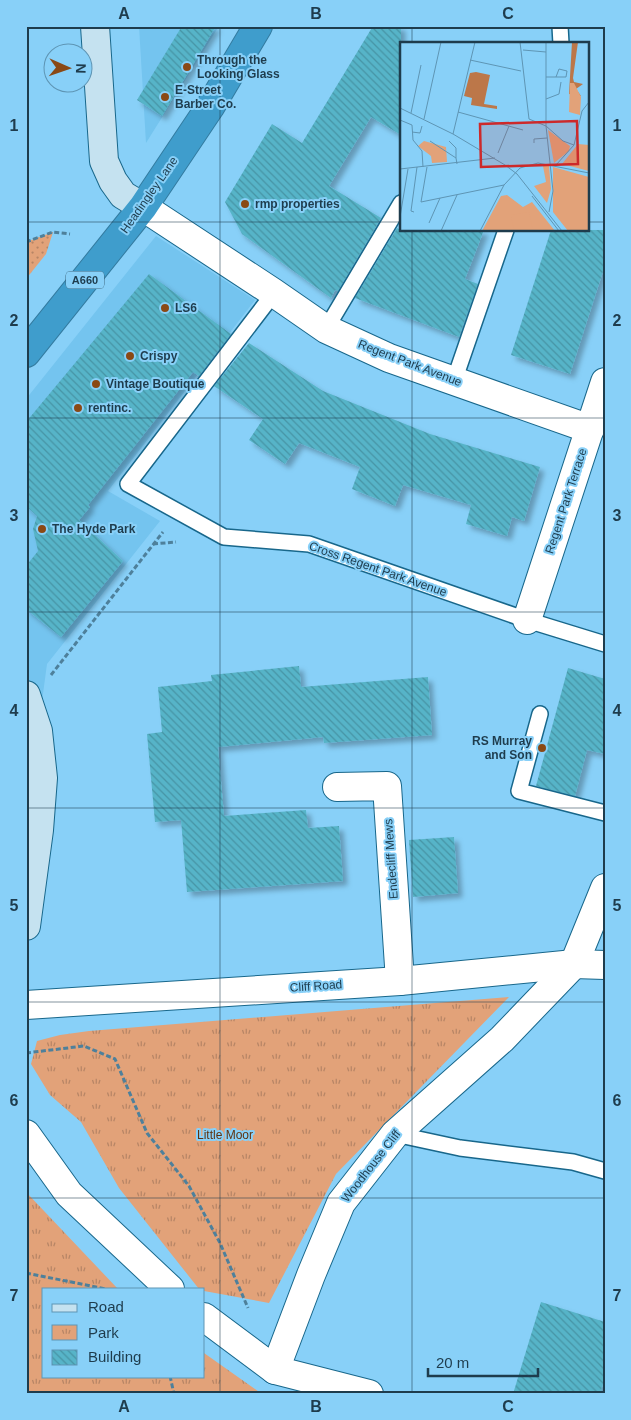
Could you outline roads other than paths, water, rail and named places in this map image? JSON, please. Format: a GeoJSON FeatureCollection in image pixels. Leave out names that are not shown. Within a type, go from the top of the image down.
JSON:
{"type":"FeatureCollection","features":[{"type":"Feature","properties":{"kind":"highway","name":"Headingley Lane"},"geometry":{"type":"LineString","coordinates":[[26,354],[142,207],[210,107],[258,26]]}},
{"type":"Feature","properties":{"kind":"street"},"geometry":{"type":"LineString","coordinates":[[94,26],[104,161],[113,182],[123,195],[142,207]]}},
{"type":"Feature","properties":{"kind":"street","name":"Regent Park Avenue"},"geometry":{"type":"LineString","coordinates":[[142,207],[326,329],[389,358],[590,429]]}},
{"type":"Feature","properties":{"kind":"street","name":"Regent Park Terrace"},"geometry":{"type":"LineString","coordinates":[[527,620],[605,382]]}},
{"type":"Feature","properties":{"kind":"street"},"geometry":{"type":"LineString","coordinates":[[26,926],[33,830],[43,778],[38,731],[27,699]]}},
{"type":"Feature","properties":{"kind":"street","name":"Endecliff Mews"},"geometry":{"type":"LineString","coordinates":[[337,787],[387,786],[400,980]]}},
{"type":"Feature","properties":{"kind":"street"},"geometry":{"type":"LineString","coordinates":[[574,964],[605,888]]}},
{"type":"Feature","properties":{"kind":"street","name":"Cliff Road"},"geometry":{"type":"LineString","coordinates":[[26,1005],[400,980],[574,964],[605,965]]}},
{"type":"Feature","properties":{"kind":"street","name":"Woodhouse Cliff"},"geometry":{"type":"LineString","coordinates":[[275,1370],[310,1275],[341,1203],[395,1134],[502,1039],[574,964]]}},
{"type":"Feature","properties":{"kind":"street"},"geometry":{"type":"LineString","coordinates":[[26,1134],[69,1194],[169,1288]]}},
{"type":"Feature","properties":{"kind":"street"},"geometry":{"type":"LineString","coordinates":[[205,1318],[275,1370],[359,1392]]}},
{"type":"Feature","properties":{"kind":"lane"},"geometry":{"type":"LineString","coordinates":[[560,26],[561,42]]}},
{"type":"Feature","properties":{"kind":"lane"},"geometry":{"type":"LineString","coordinates":[[326,329],[400,206]]}},
{"type":"Feature","properties":{"kind":"lane"},"geometry":{"type":"LineString","coordinates":[[454,381],[506,231]]}},
{"type":"Feature","properties":{"kind":"lane","name":"Cross Regent Park Avenue"},"geometry":{"type":"LineString","coordinates":[[274,293],[128,484],[224,537],[309,544],[527,620],[605,644]]}},
{"type":"Feature","properties":{"kind":"lane"},"geometry":{"type":"LineString","coordinates":[[540,714],[519,791],[605,813]]}},
{"type":"Feature","properties":{"kind":"lane"},"geometry":{"type":"LineString","coordinates":[[395,1134],[460,1148],[573,1162],[605,1171]]}},
{"type":"Feature","properties":{"kind":"place","name":"Through the Looking Glass"},"geometry":{"type":"Point","coordinates":[187,67]}},
{"type":"Feature","properties":{"kind":"place","name":"E-Street Barber Co."},"geometry":{"type":"Point","coordinates":[165,97]}},
{"type":"Feature","properties":{"kind":"place","name":"rmp properties"},"geometry":{"type":"Point","coordinates":[245,204]}},
{"type":"Feature","properties":{"kind":"place","name":"LS6"},"geometry":{"type":"Point","coordinates":[165,308]}},
{"type":"Feature","properties":{"kind":"place","name":"Crispy"},"geometry":{"type":"Point","coordinates":[130,356]}},
{"type":"Feature","properties":{"kind":"place","name":"Vintage Boutique"},"geometry":{"type":"Point","coordinates":[96,384]}},
{"type":"Feature","properties":{"kind":"place","name":"rentinc."},"geometry":{"type":"Point","coordinates":[78,408]}},
{"type":"Feature","properties":{"kind":"place","name":"The Hyde Park"},"geometry":{"type":"Point","coordinates":[42,529]}},
{"type":"Feature","properties":{"kind":"place","name":"RS Murray and Son"},"geometry":{"type":"Point","coordinates":[542,748]}},
{"type":"Feature","properties":{"kind":"park label","name":"Little Moor"},"geometry":{"type":"Point","coordinates":[225,1135]}}]}
